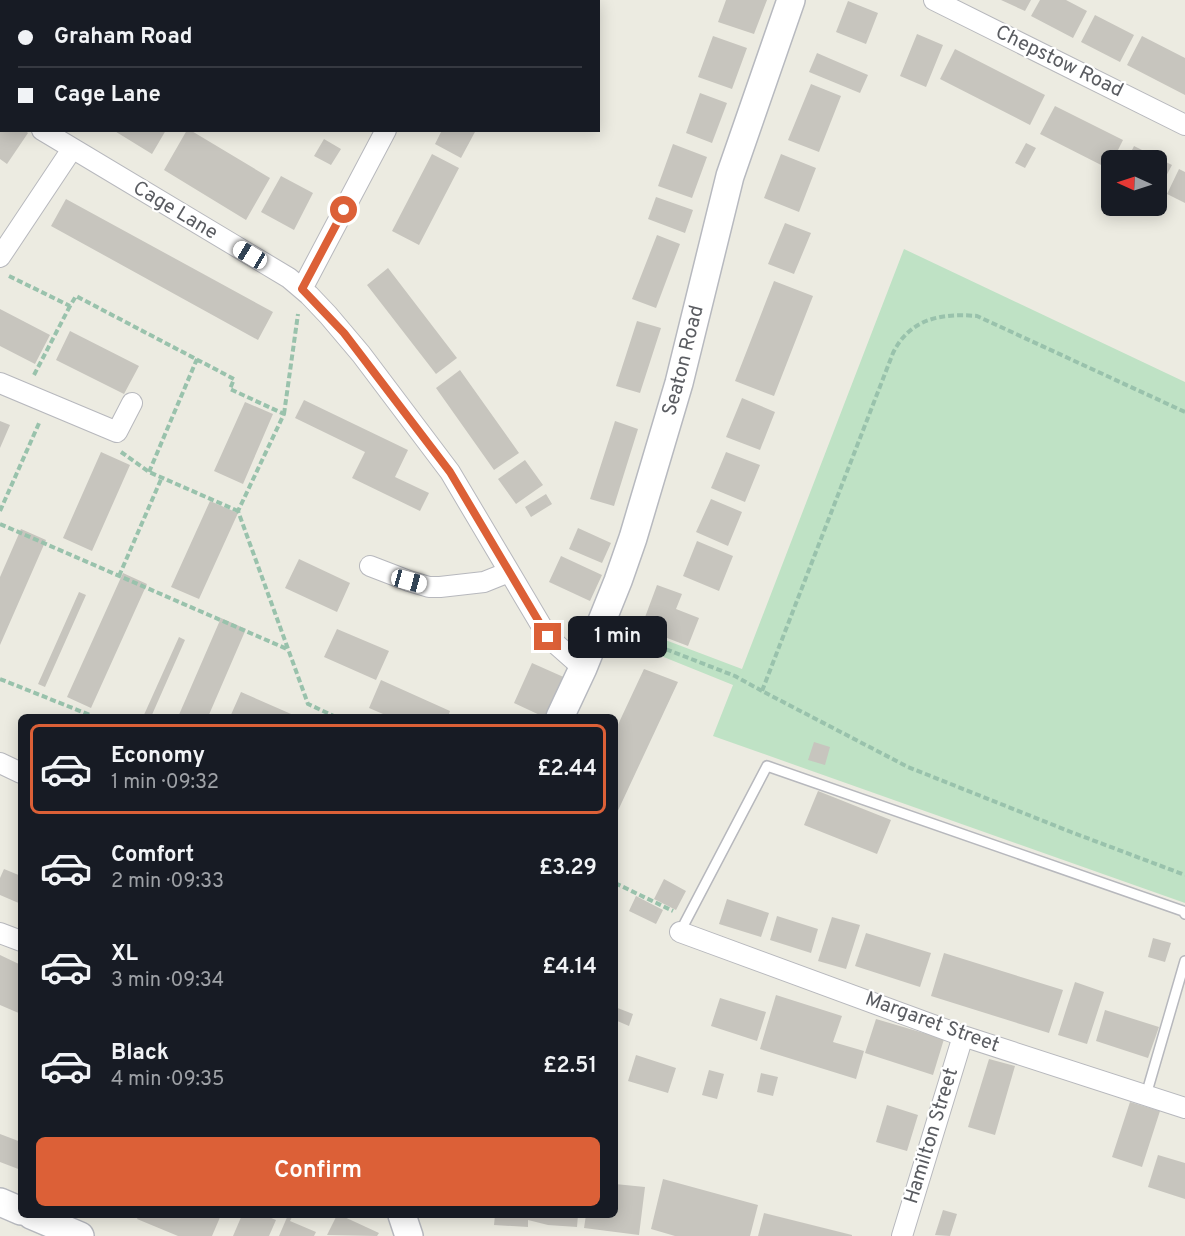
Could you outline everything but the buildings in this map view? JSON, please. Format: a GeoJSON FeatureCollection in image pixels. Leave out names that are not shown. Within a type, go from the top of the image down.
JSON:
{"type":"FeatureCollection","features":[{"type":"Feature","properties":{"kind":"street","name":"Seaton Road"},"geometry":{"type":"LineString","coordinates":[[561,714],[583,668],[633,538],[679,383],[730,176],[791,0]]}},
{"type":"Feature","properties":{"kind":"street","name":"Chepstow Road"},"geometry":{"type":"LineString","coordinates":[[934,0],[1185,125]]}},
{"type":"Feature","properties":{"kind":"street","name":"Cage Lane"},"geometry":{"type":"LineString","coordinates":[[45,132],[289,278],[302,289],[344,333],[450,472],[548,637],[583,668]]}},
{"type":"Feature","properties":{"kind":"street"},"geometry":{"type":"LineString","coordinates":[[302,289],[385,132]]}},
{"type":"Feature","properties":{"kind":"street"},"geometry":{"type":"LineString","coordinates":[[0,257],[72,149]]}},
{"type":"Feature","properties":{"kind":"street"},"geometry":{"type":"LineString","coordinates":[[0,384],[117,432],[132,403]]}},
{"type":"Feature","properties":{"kind":"street"},"geometry":{"type":"LineString","coordinates":[[370,566],[429,587],[484,582],[509,572]]}},
{"type":"Feature","properties":{"kind":"street"},"geometry":{"type":"LineString","coordinates":[[0,764],[18,772]]}},
{"type":"Feature","properties":{"kind":"street","name":"Margaret Street"},"geometry":{"type":"LineString","coordinates":[[684,925],[963,1036],[1185,1108]]}},
{"type":"Feature","properties":{"kind":"street"},"geometry":{"type":"LineString","coordinates":[[0,933],[18,940]]}},
{"type":"Feature","properties":{"kind":"street","name":"Hamilton Street"},"geometry":{"type":"LineString","coordinates":[[902,1236],[963,1036]]}},
{"type":"Feature","properties":{"kind":"street"},"geometry":{"type":"LineString","coordinates":[[0,1202],[18,1210]]}},
{"type":"Feature","properties":{"kind":"street"},"geometry":{"type":"LineString","coordinates":[[38,1218],[80,1236]]}},
{"type":"Feature","properties":{"kind":"street"},"geometry":{"type":"LineString","coordinates":[[403,1218],[409,1236]]}},
{"type":"Feature","properties":{"kind":"lane"},"geometry":{"type":"LineString","coordinates":[[684,925],[767,766],[1184,911],[1185,914]]}},
{"type":"Feature","properties":{"kind":"lane"},"geometry":{"type":"LineString","coordinates":[[1146,1095],[1185,961]]}},
{"type":"Feature","properties":{"kind":"path"},"geometry":{"type":"LineString","coordinates":[[0,272],[70,306]]}},
{"type":"Feature","properties":{"kind":"path"},"geometry":{"type":"LineString","coordinates":[[302,289],[284,414],[238,511],[308,704],[330,714]]}},
{"type":"Feature","properties":{"kind":"path"},"geometry":{"type":"LineString","coordinates":[[25,394],[76,296],[234,379],[230,389],[284,414]]}},
{"type":"Feature","properties":{"kind":"path"},"geometry":{"type":"LineString","coordinates":[[762,691],[893,353],[899,341],[915,327],[937,317],[955,314],[977,316],[1185,412]]}},
{"type":"Feature","properties":{"kind":"path"},"geometry":{"type":"LineString","coordinates":[[149,472],[197,359]]}},
{"type":"Feature","properties":{"kind":"path"},"geometry":{"type":"LineString","coordinates":[[0,511],[47,404]]}},
{"type":"Feature","properties":{"kind":"path"},"geometry":{"type":"LineString","coordinates":[[107,428],[116,448],[149,472],[238,511]]}},
{"type":"Feature","properties":{"kind":"path"},"geometry":{"type":"LineString","coordinates":[[119,576],[162,477]]}},
{"type":"Feature","properties":{"kind":"path"},"geometry":{"type":"LineString","coordinates":[[0,524],[288,650]]}},
{"type":"Feature","properties":{"kind":"path"},"geometry":{"type":"LineString","coordinates":[[600,624],[735,676],[908,767],[1185,875]]}},
{"type":"Feature","properties":{"kind":"path"},"geometry":{"type":"LineString","coordinates":[[0,679],[88,714]]}},
{"type":"Feature","properties":{"kind":"path"},"geometry":{"type":"LineString","coordinates":[[618,885],[684,925]]}},
{"type":"Feature","properties":{"kind":"green space"},"geometry":{"type":"Polygon","coordinates":[[[904,249],[1185,382],[1185,903],[713,736],[733,685],[624,641],[631,627],[742,669],[904,249]]]}},
{"type":"Feature","properties":{"kind":"route"},"geometry":{"type":"LineString","coordinates":[[344,210],[302,289],[319,305],[361,354],[450,472],[548,637]]}}]}
